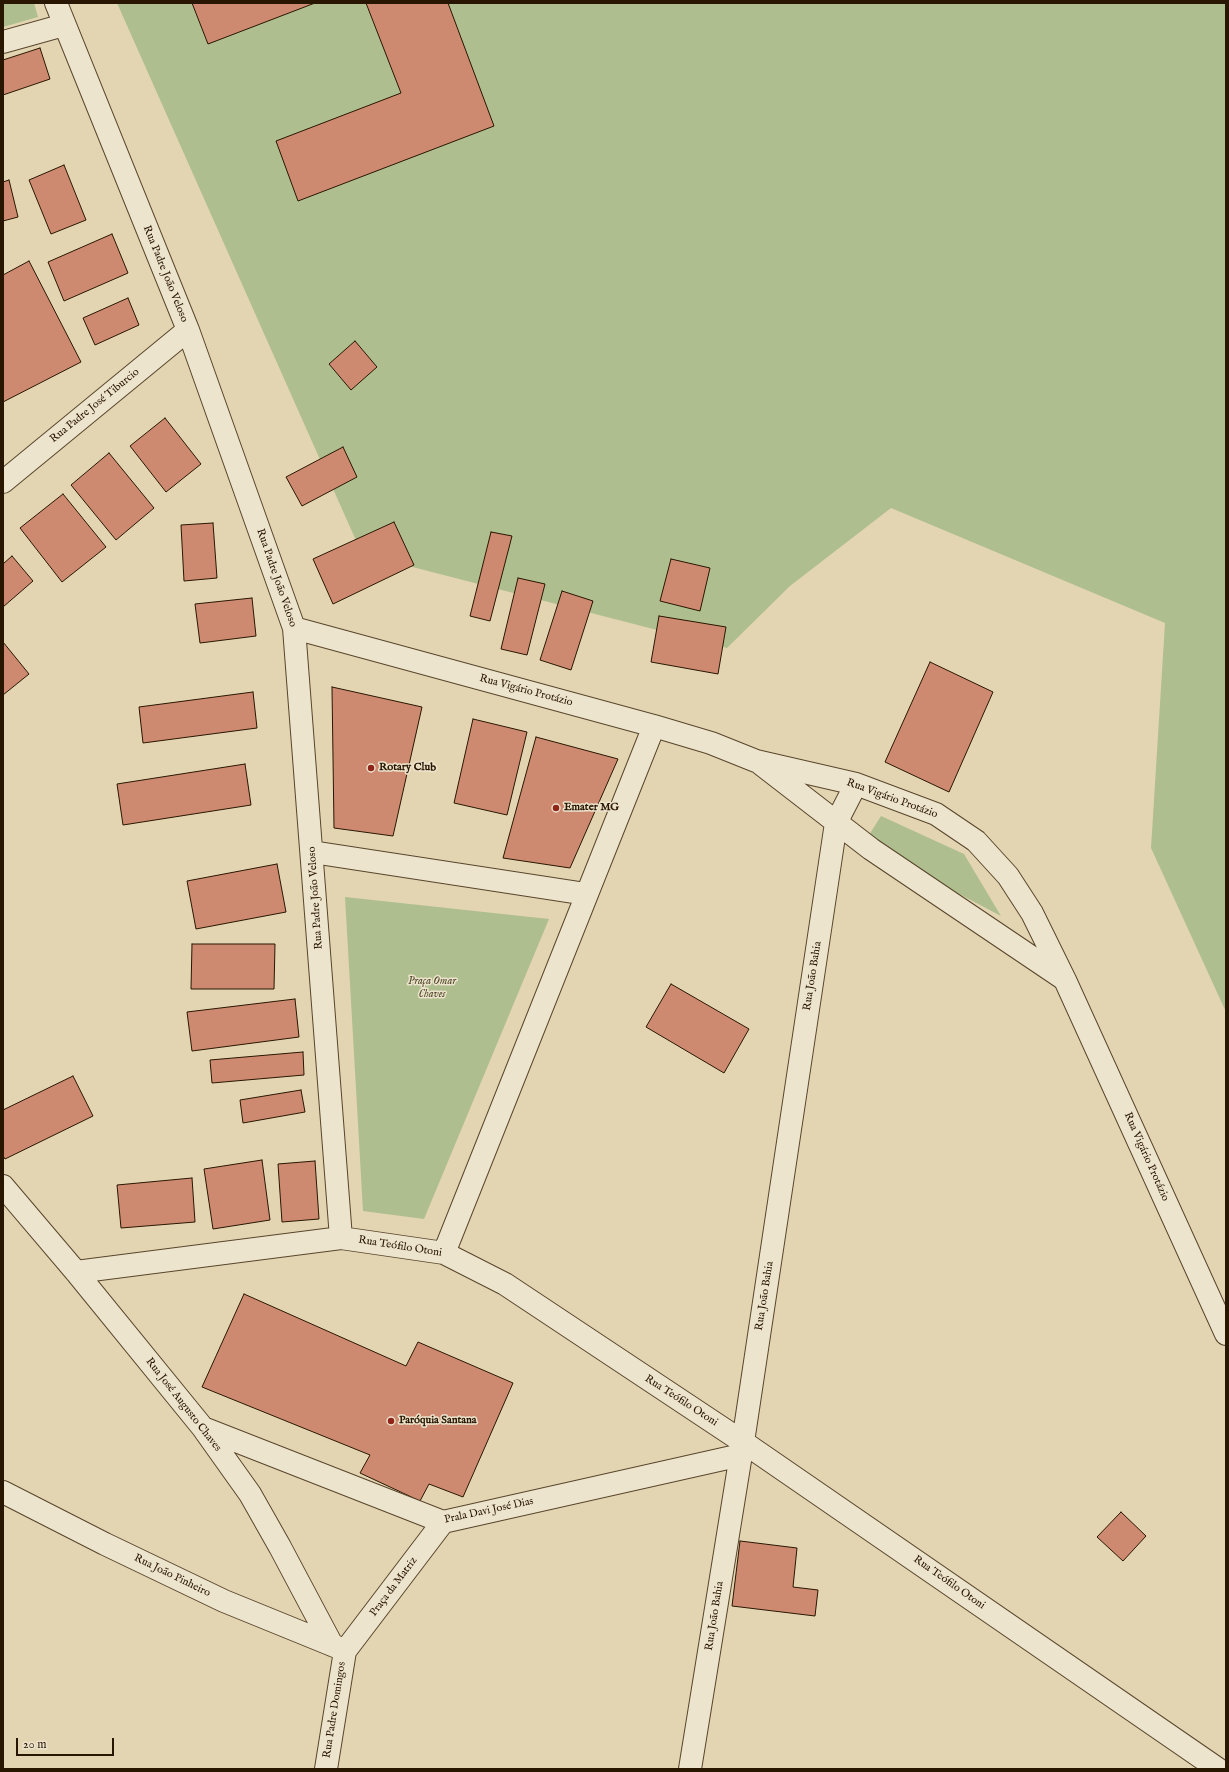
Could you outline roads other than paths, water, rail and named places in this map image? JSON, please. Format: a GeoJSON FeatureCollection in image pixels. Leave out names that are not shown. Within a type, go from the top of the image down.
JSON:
{"type":"FeatureCollection","features":[{"type":"Feature","properties":{"kind":"street","name":"Rua Padre João Veloso"},"geometry":{"type":"LineString","coordinates":[[56,3],[188,330],[294,628],[341,1238]]}},
{"type":"Feature","properties":{"kind":"street"},"geometry":{"type":"LineString","coordinates":[[3,42],[64,25]]}},
{"type":"Feature","properties":{"kind":"street","name":"Rua Padre José Tiburcio"},"geometry":{"type":"LineString","coordinates":[[3,482],[188,330]]}},
{"type":"Feature","properties":{"kind":"street","name":"Rua Vigário Protázio"},"geometry":{"type":"LineString","coordinates":[[294,628],[654,726],[711,743],[756,761],[856,784],[936,814],[976,840],[1008,876],[1032,914],[1065,980],[1226,1334]]}},
{"type":"Feature","properties":{"kind":"street"},"geometry":{"type":"LineString","coordinates":[[444,1253],[654,726]]}},
{"type":"Feature","properties":{"kind":"street","name":"Rua Vigário Protázio"},"geometry":{"type":"LineString","coordinates":[[756,761],[872,849],[1065,980]]}},
{"type":"Feature","properties":{"kind":"street","name":"Rua João Bahia"},"geometry":{"type":"LineString","coordinates":[[690,1769],[742,1448],[836,823],[856,784]]}},
{"type":"Feature","properties":{"kind":"street"},"geometry":{"type":"LineString","coordinates":[[312,852],[586,894]]}},
{"type":"Feature","properties":{"kind":"street","name":"Rua José Augusto Chaves"},"geometry":{"type":"LineString","coordinates":[[3,1186],[76,1272],[203,1428],[250,1494],[339,1648]]}},
{"type":"Feature","properties":{"kind":"street","name":"Rua Teófilo Otoni"},"geometry":{"type":"LineString","coordinates":[[76,1272],[341,1238],[444,1253],[505,1284],[742,1448],[1218,1769]]}},
{"type":"Feature","properties":{"kind":"street","name":"Prala Davi José Dias"},"geometry":{"type":"LineString","coordinates":[[203,1428],[443,1522],[742,1448]]}},
{"type":"Feature","properties":{"kind":"street","name":"Rua João Pinheiro"},"geometry":{"type":"LineString","coordinates":[[3,1492],[105,1544],[224,1601],[339,1648]]}},
{"type":"Feature","properties":{"kind":"street","name":"Praça da Matriz"},"geometry":{"type":"LineString","coordinates":[[339,1648],[443,1522]]}},
{"type":"Feature","properties":{"kind":"street","name":"Rua Padre Domingos"},"geometry":{"type":"LineString","coordinates":[[326,1769],[339,1648]]}},
{"type":"Feature","properties":{"kind":"place","name":"Rotary Club"},"geometry":{"type":"Point","coordinates":[371,768]}},
{"type":"Feature","properties":{"kind":"place","name":"Emater MG"},"geometry":{"type":"Point","coordinates":[556,808]}},
{"type":"Feature","properties":{"kind":"place","name":"Paróquia Santana"},"geometry":{"type":"Point","coordinates":[391,1421]}},
{"type":"Feature","properties":{"kind":"park label","name":"Praça Omar Chaves"},"geometry":{"type":"Point","coordinates":[432,988]}}]}
